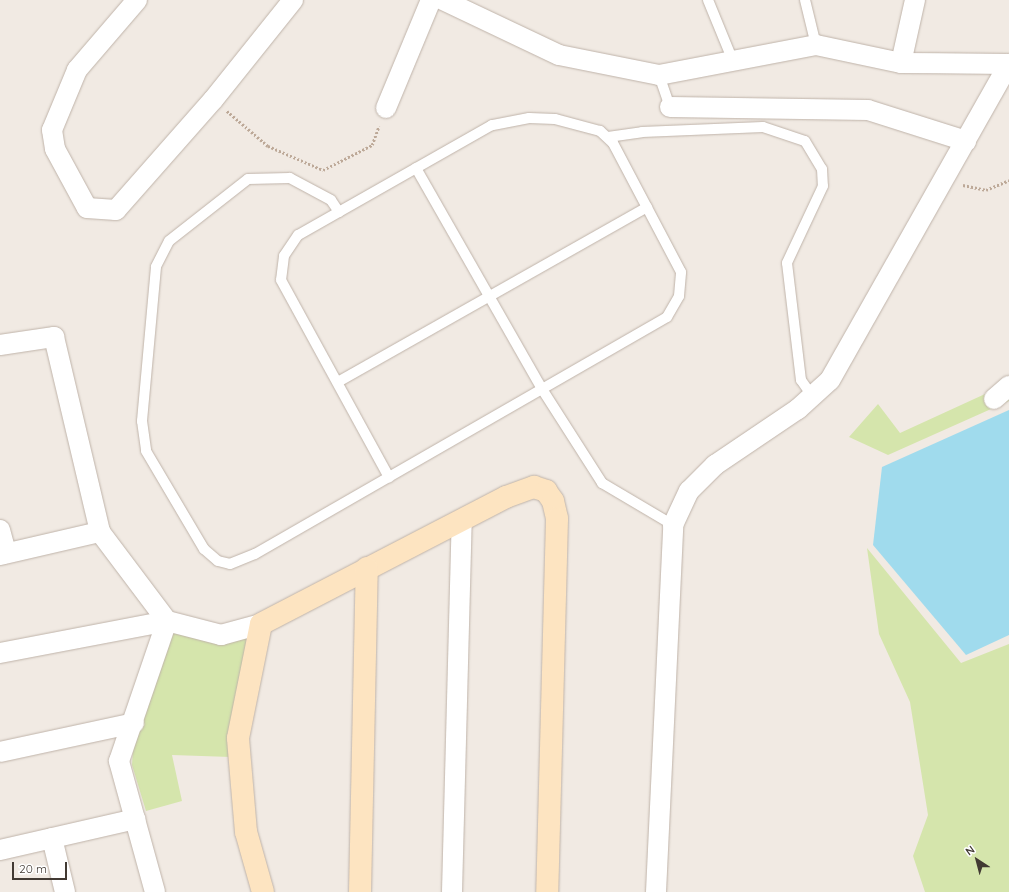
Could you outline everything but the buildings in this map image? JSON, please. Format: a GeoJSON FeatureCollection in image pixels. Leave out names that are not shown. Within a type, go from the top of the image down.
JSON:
{"type":"FeatureCollection","features":[{"type":"Feature","properties":{"kind":"street"},"geometry":{"type":"LineString","coordinates":[[137,0],[77,70],[52,130],[55,149],[87,208],[116,210],[213,100],[293,0]]}},
{"type":"Feature","properties":{"kind":"street"},"geometry":{"type":"LineString","coordinates":[[386,108],[431,0]]}},
{"type":"Feature","properties":{"kind":"street"},"geometry":{"type":"LineString","coordinates":[[443,0],[559,55],[659,75],[816,45],[901,63],[1009,64],[830,380],[813,397],[716,465],[689,491],[673,525],[656,892]]}},
{"type":"Feature","properties":{"kind":"street"},"geometry":{"type":"LineString","coordinates":[[901,63],[915,0]]}},
{"type":"Feature","properties":{"kind":"street"},"geometry":{"type":"LineString","coordinates":[[670,107],[868,110],[966,141]]}},
{"type":"Feature","properties":{"kind":"street"},"geometry":{"type":"LineString","coordinates":[[0,345],[54,337],[100,532],[167,621]]}},
{"type":"Feature","properties":{"kind":"street"},"geometry":{"type":"LineString","coordinates":[[994,399],[1009,386]]}},
{"type":"Feature","properties":{"kind":"street"},"geometry":{"type":"LineString","coordinates":[[0,653],[167,621],[221,635],[261,624],[367,568],[523,489],[546,491],[553,501],[557,520],[547,892]]}},
{"type":"Feature","properties":{"kind":"street"},"geometry":{"type":"LineString","coordinates":[[452,892],[462,521]]}},
{"type":"Feature","properties":{"kind":"street"},"geometry":{"type":"LineString","coordinates":[[0,530],[3,554],[100,532]]}},
{"type":"Feature","properties":{"kind":"street"},"geometry":{"type":"LineString","coordinates":[[360,892],[367,568]]}},
{"type":"Feature","properties":{"kind":"street"},"geometry":{"type":"LineString","coordinates":[[155,892],[119,761],[134,723],[167,621]]}},
{"type":"Feature","properties":{"kind":"street"},"geometry":{"type":"LineString","coordinates":[[261,624],[238,738],[246,832],[263,892]]}},
{"type":"Feature","properties":{"kind":"street"},"geometry":{"type":"LineString","coordinates":[[0,752],[134,723]]}},
{"type":"Feature","properties":{"kind":"street"},"geometry":{"type":"LineString","coordinates":[[0,850],[135,819]]}},
{"type":"Feature","properties":{"kind":"street"},"geometry":{"type":"LineString","coordinates":[[52,838],[65,892]]}},
{"type":"Feature","properties":{"kind":"lane"},"geometry":{"type":"LineString","coordinates":[[708,0],[733,61]]}},
{"type":"Feature","properties":{"kind":"lane"},"geometry":{"type":"LineString","coordinates":[[805,0],[816,45]]}},
{"type":"Feature","properties":{"kind":"lane"},"geometry":{"type":"LineString","coordinates":[[659,75],[670,107]]}},
{"type":"Feature","properties":{"kind":"lane"},"geometry":{"type":"LineString","coordinates":[[338,212],[331,200],[295,179],[276,176],[248,178],[169,241],[156,267],[142,421],[146,451],[206,552],[230,564],[255,554],[389,477],[542,389],[667,317],[676,305],[681,272],[608,137],[600,131],[555,119],[507,120],[492,125],[298,235],[284,256],[280,269],[287,294],[338,382],[389,477]]}},
{"type":"Feature","properties":{"kind":"lane"},"geometry":{"type":"LineString","coordinates":[[608,137],[642,132],[763,128],[805,141],[822,169],[823,186],[787,263],[801,380],[813,397]]}},
{"type":"Feature","properties":{"kind":"lane"},"geometry":{"type":"LineString","coordinates":[[416,168],[542,389],[602,483],[673,525]]}},
{"type":"Feature","properties":{"kind":"lane"},"geometry":{"type":"LineString","coordinates":[[338,382],[647,207]]}},
{"type":"Feature","properties":{"kind":"path"},"geometry":{"type":"LineString","coordinates":[[213,100],[268,146],[323,170],[372,145],[386,108]]}},
{"type":"Feature","properties":{"kind":"path"},"geometry":{"type":"LineString","coordinates":[[943,181],[986,190],[1009,180]]}},
{"type":"Feature","properties":{"kind":"green space"},"geometry":{"type":"Polygon","coordinates":[[[1009,383],[1009,401],[888,455],[849,437],[878,404],[900,433],[1009,383]]]}},
{"type":"Feature","properties":{"kind":"green space"},"geometry":{"type":"Polygon","coordinates":[[[867,548],[961,663],[1009,644],[1009,892],[925,892],[913,856],[928,815],[910,702],[879,634],[867,548]]]}},
{"type":"Feature","properties":{"kind":"green space"},"geometry":{"type":"Polygon","coordinates":[[[171,628],[247,638],[231,757],[172,755],[182,801],[146,811],[132,765],[133,749],[171,628]]]}},
{"type":"Feature","properties":{"kind":"water"},"geometry":{"type":"Polygon","coordinates":[[[1009,410],[1009,635],[966,655],[873,545],[882,467],[1009,410]]]}}]}
